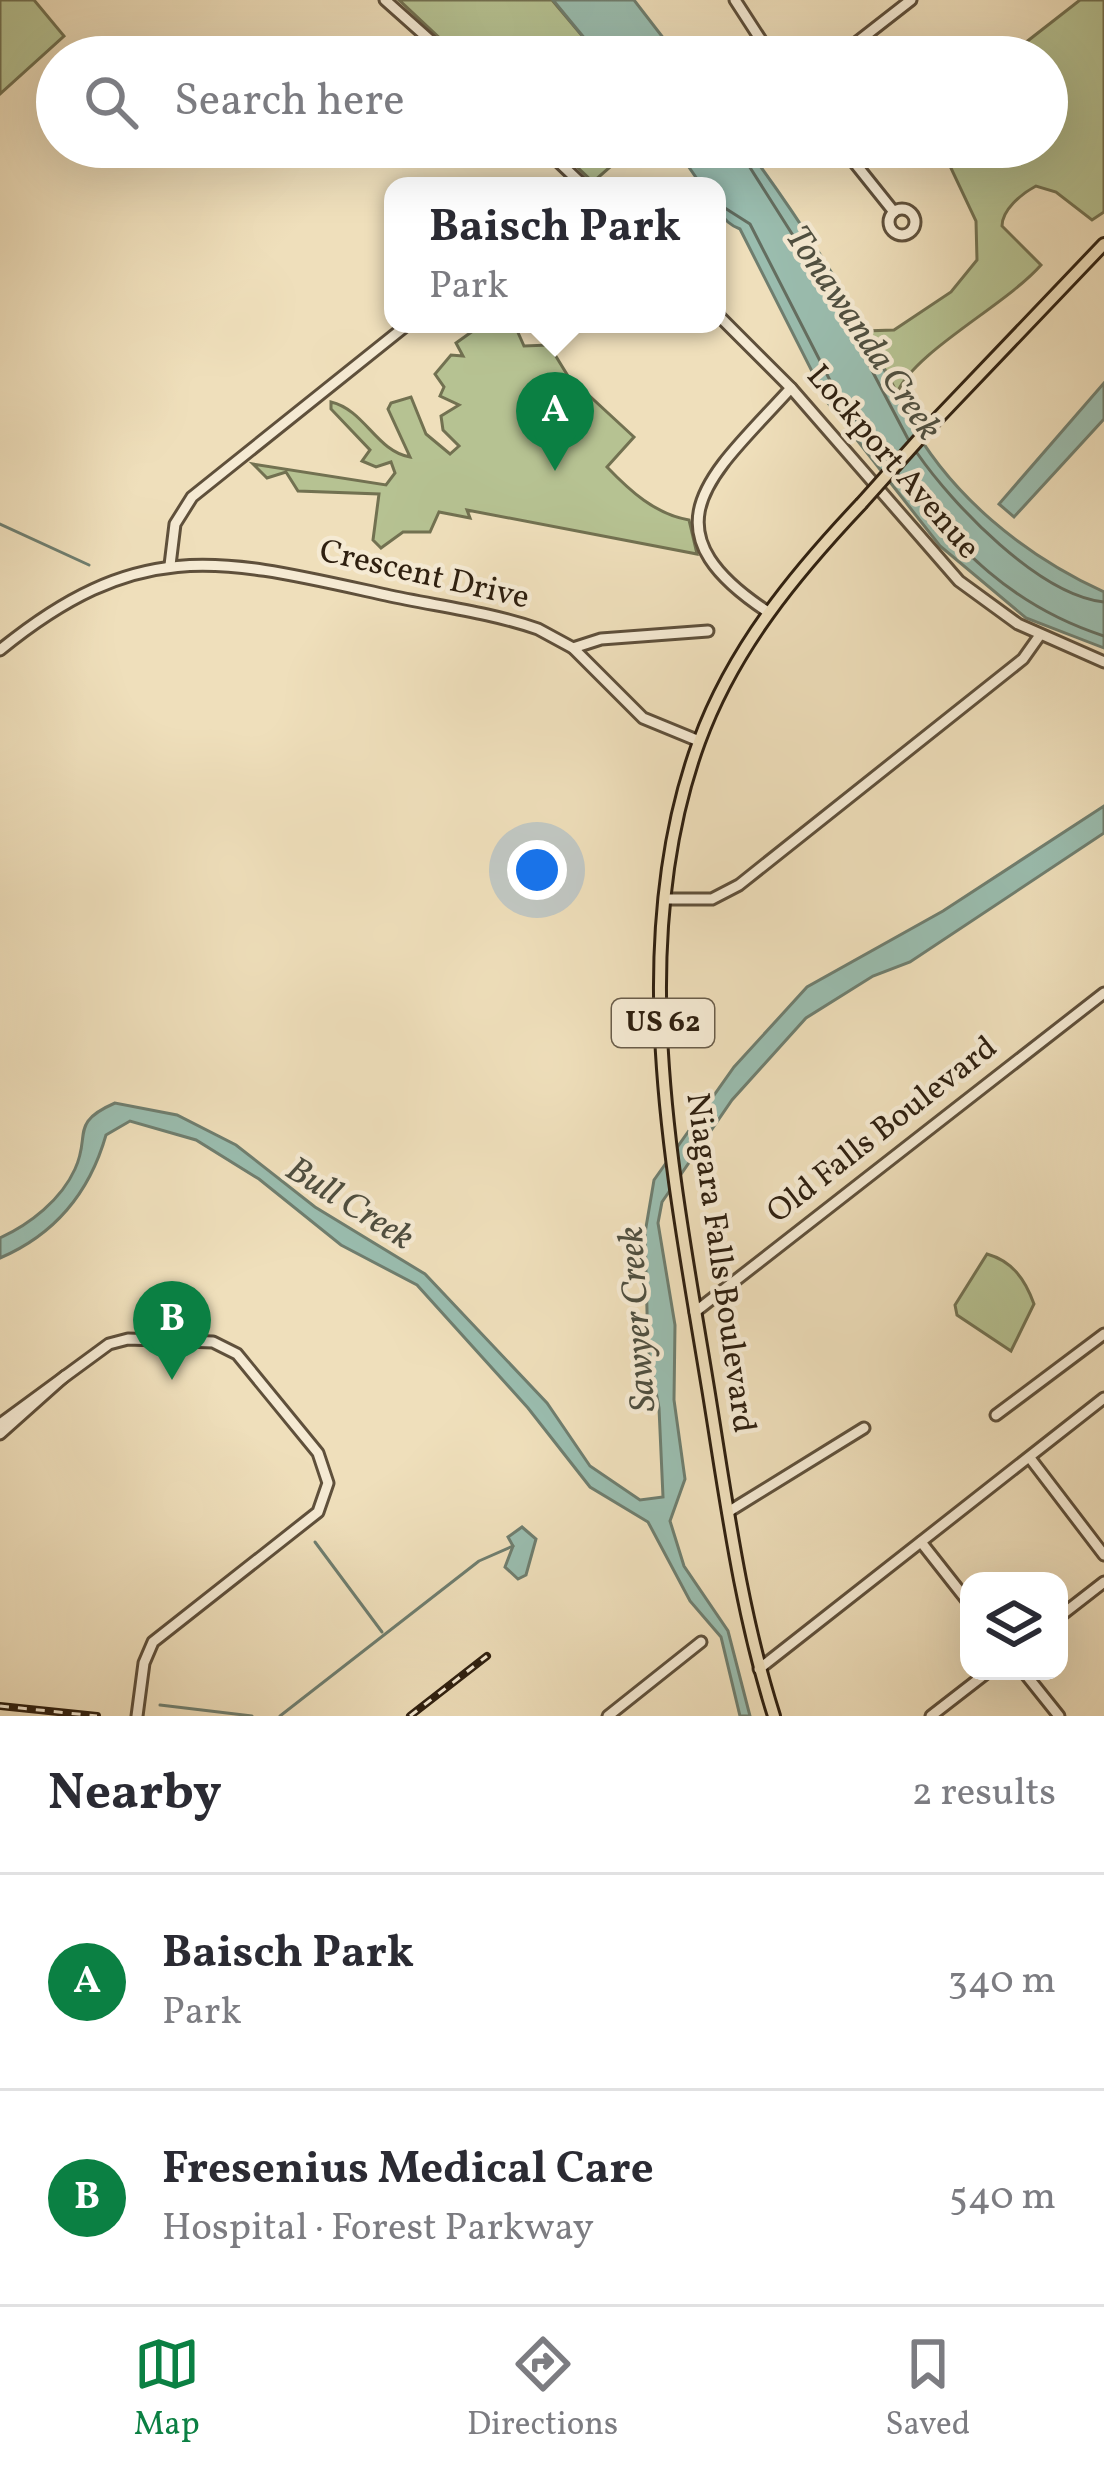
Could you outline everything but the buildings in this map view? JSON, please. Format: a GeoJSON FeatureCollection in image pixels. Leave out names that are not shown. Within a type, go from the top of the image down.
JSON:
{"type":"FeatureCollection","features":[{"type":"Feature","properties":{"kind":"main road","name":"Niagara Falls Boulevard"},"geometry":{"type":"LineString","coordinates":[[774,1716],[759,1670],[728,1512],[672,1147],[663,1017],[665,899],[676,820],[700,741],[768,613],[938,418],[1103,247]]}},
{"type":"Feature","properties":{"kind":"street"},"geometry":{"type":"LineString","coordinates":[[385,0],[425,36]]}},
{"type":"Feature","properties":{"kind":"street"},"geometry":{"type":"LineString","coordinates":[[735,0],[758,36]]}},
{"type":"Feature","properties":{"kind":"street"},"geometry":{"type":"LineString","coordinates":[[865,36],[911,0]]}},
{"type":"Feature","properties":{"kind":"street"},"geometry":{"type":"LineString","coordinates":[[859,168],[894,212]]}},
{"type":"Feature","properties":{"kind":"street","name":"Lockport Avenue"},"geometry":{"type":"LineString","coordinates":[[726,323],[791,388],[945,568],[984,602],[1040,635],[1104,662]]}},
{"type":"Feature","properties":{"kind":"street"},"geometry":{"type":"LineString","coordinates":[[170,565],[175,524],[192,497],[397,333]]}},
{"type":"Feature","properties":{"kind":"street"},"geometry":{"type":"LineString","coordinates":[[768,613],[714,570],[702,546],[698,519],[718,470],[791,388]]}},
{"type":"Feature","properties":{"kind":"street","name":"Crescent Drive"},"geometry":{"type":"LineString","coordinates":[[0,650],[67,601],[108,581],[170,565],[220,563],[296,574],[524,624],[573,648],[635,712],[700,741]]}},
{"type":"Feature","properties":{"kind":"street"},"geometry":{"type":"LineString","coordinates":[[573,648],[601,639],[708,631]]}},
{"type":"Feature","properties":{"kind":"street"},"geometry":{"type":"LineString","coordinates":[[665,899],[712,898],[739,885],[1023,659],[1040,635]]}},
{"type":"Feature","properties":{"kind":"street","name":"Old Falls Boulevard"},"geometry":{"type":"LineString","coordinates":[[695,1312],[1104,993]]}},
{"type":"Feature","properties":{"kind":"street"},"geometry":{"type":"LineString","coordinates":[[996,1415],[1104,1334]]}},
{"type":"Feature","properties":{"kind":"street"},"geometry":{"type":"LineString","coordinates":[[0,1424],[118,1340],[221,1345],[237,1354],[318,1453],[327,1476],[327,1497],[318,1512],[153,1642],[144,1663],[137,1716]]}},
{"type":"Feature","properties":{"kind":"street"},"geometry":{"type":"LineString","coordinates":[[0,1434],[65,1376]]}},
{"type":"Feature","properties":{"kind":"street"},"geometry":{"type":"LineString","coordinates":[[759,1670],[1104,1398]]}},
{"type":"Feature","properties":{"kind":"street"},"geometry":{"type":"LineString","coordinates":[[728,1512],[864,1428]]}},
{"type":"Feature","properties":{"kind":"street"},"geometry":{"type":"LineString","coordinates":[[1030,1458],[1104,1555]]}},
{"type":"Feature","properties":{"kind":"street"},"geometry":{"type":"LineString","coordinates":[[921,1543],[960,1592]]}},
{"type":"Feature","properties":{"kind":"street"},"geometry":{"type":"LineString","coordinates":[[1068,1609],[1104,1582]]}},
{"type":"Feature","properties":{"kind":"street"},"geometry":{"type":"LineString","coordinates":[[608,1716],[701,1642]]}},
{"type":"Feature","properties":{"kind":"street"},"geometry":{"type":"LineString","coordinates":[[931,1716],[977,1680]]}},
{"type":"Feature","properties":{"kind":"street"},"geometry":{"type":"LineString","coordinates":[[1030,1680],[1058,1716]]}},
{"type":"Feature","properties":{"kind":"green space"},"geometry":{"type":"Polygon","coordinates":[[[0,0],[34,0],[64,36],[36,36],[36,61],[0,94],[0,0]]]}},
{"type":"Feature","properties":{"kind":"green space"},"geometry":{"type":"Polygon","coordinates":[[[399,0],[552,0],[582,36],[438,36],[399,0]]]}},
{"type":"Feature","properties":{"kind":"green space"},"geometry":{"type":"Polygon","coordinates":[[[1080,0],[1104,0],[1104,212],[1092,220],[1056,192],[1036,186],[1019,198],[1005,214],[1002,226],[1041,265],[922,361],[897,393],[865,331],[894,330],[951,292],[977,260],[976,221],[951,168],[1068,168],[1068,36],[1034,36],[1080,0]]]}},
{"type":"Feature","properties":{"kind":"green space"},"geometry":{"type":"Polygon","coordinates":[[[578,168],[609,168],[599,177],[588,177],[578,168]]]}},
{"type":"Feature","properties":{"kind":"green space"},"geometry":{"type":"Polygon","coordinates":[[[470,333],[518,333],[524,346],[549,345],[568,376],[634,437],[607,467],[654,507],[689,520],[697,554],[467,510],[470,518],[439,512],[430,532],[403,532],[381,548],[373,540],[379,494],[298,491],[286,472],[267,478],[253,464],[386,485],[395,473],[391,462],[376,467],[362,461],[370,450],[331,409],[331,402],[353,413],[388,447],[410,457],[388,409],[391,403],[411,397],[426,434],[450,454],[459,446],[443,430],[441,416],[459,405],[440,396],[444,387],[435,374],[451,355],[463,356],[456,343],[470,333]]]}},
{"type":"Feature","properties":{"kind":"green space"},"geometry":{"type":"Polygon","coordinates":[[[987,1254],[1016,1272],[1034,1304],[1011,1351],[957,1315],[955,1305],[987,1254]]]}},
{"type":"Feature","properties":{"kind":"water"},"geometry":{"type":"Polygon","coordinates":[[[553,0],[634,0],[662,36],[583,36],[553,0]]]}},
{"type":"Feature","properties":{"kind":"water","name":"Tonawanda Creek"},"geometry":{"type":"Polygon","coordinates":[[[690,168],[761,168],[837,281],[907,416],[945,472],[1018,541],[1104,592],[1104,648],[1026,618],[940,546],[828,403],[740,229],[726,219],[726,177],[696,177],[690,168]]]}},
{"type":"Feature","properties":{"kind":"water"},"geometry":{"type":"Polygon","coordinates":[[[1104,383],[1104,419],[1014,517],[999,504],[1104,383]]]}},
{"type":"Feature","properties":{"kind":"water"},"geometry":{"type":"Polygon","coordinates":[[[1104,806],[1104,833],[910,962],[873,976],[806,1018],[732,1100],[662,1202],[658,1223],[675,1325],[674,1400],[685,1479],[670,1521],[684,1566],[728,1631],[750,1716],[740,1716],[721,1637],[690,1601],[648,1522],[590,1487],[528,1408],[417,1285],[341,1245],[259,1179],[196,1140],[130,1121],[106,1135],[91,1174],[68,1208],[38,1237],[0,1258],[0,1238],[44,1210],[62,1191],[92,1117],[115,1103],[177,1115],[236,1145],[315,1207],[425,1274],[547,1403],[590,1466],[640,1500],[663,1497],[659,1408],[648,1349],[645,1233],[654,1180],[734,1067],[807,987],[943,911],[1104,806]]]}},
{"type":"Feature","properties":{"kind":"water"},"geometry":{"type":"Polygon","coordinates":[[[522,1527],[536,1539],[526,1575],[518,1579],[505,1567],[513,1546],[508,1537],[522,1527]]]}},
{"type":"Feature","properties":{"kind":"waterway"},"geometry":{"type":"LineString","coordinates":[[0,524],[89,565]]}},
{"type":"Feature","properties":{"kind":"waterway"},"geometry":{"type":"LineString","coordinates":[[315,1542],[382,1632]]}},
{"type":"Feature","properties":{"kind":"waterway"},"geometry":{"type":"LineString","coordinates":[[280,1716],[479,1561],[513,1546]]}},
{"type":"Feature","properties":{"kind":"waterway"},"geometry":{"type":"LineString","coordinates":[[160,1705],[252,1716]]}},
{"type":"Feature","properties":{"kind":"railway"},"geometry":{"type":"LineString","coordinates":[[410,1716],[487,1656]]}},
{"type":"Feature","properties":{"kind":"railway"},"geometry":{"type":"LineString","coordinates":[[0,1706],[97,1716]]}},
{"type":"Feature","properties":{"kind":"place","name":"Baisch Park"},"geometry":{"type":"Point","coordinates":[555,471]}},
{"type":"Feature","properties":{"kind":"place","name":"Fresenius Medical Care"},"geometry":{"type":"Point","coordinates":[172,1380]}},
{"type":"Feature","properties":{"kind":"water label","name":"Bull Creek"},"geometry":{"type":"Point","coordinates":[349,1205]}},
{"type":"Feature","properties":{"kind":"water label","name":"Sawyer Creek"},"geometry":{"type":"Point","coordinates":[639,1319]}}]}
